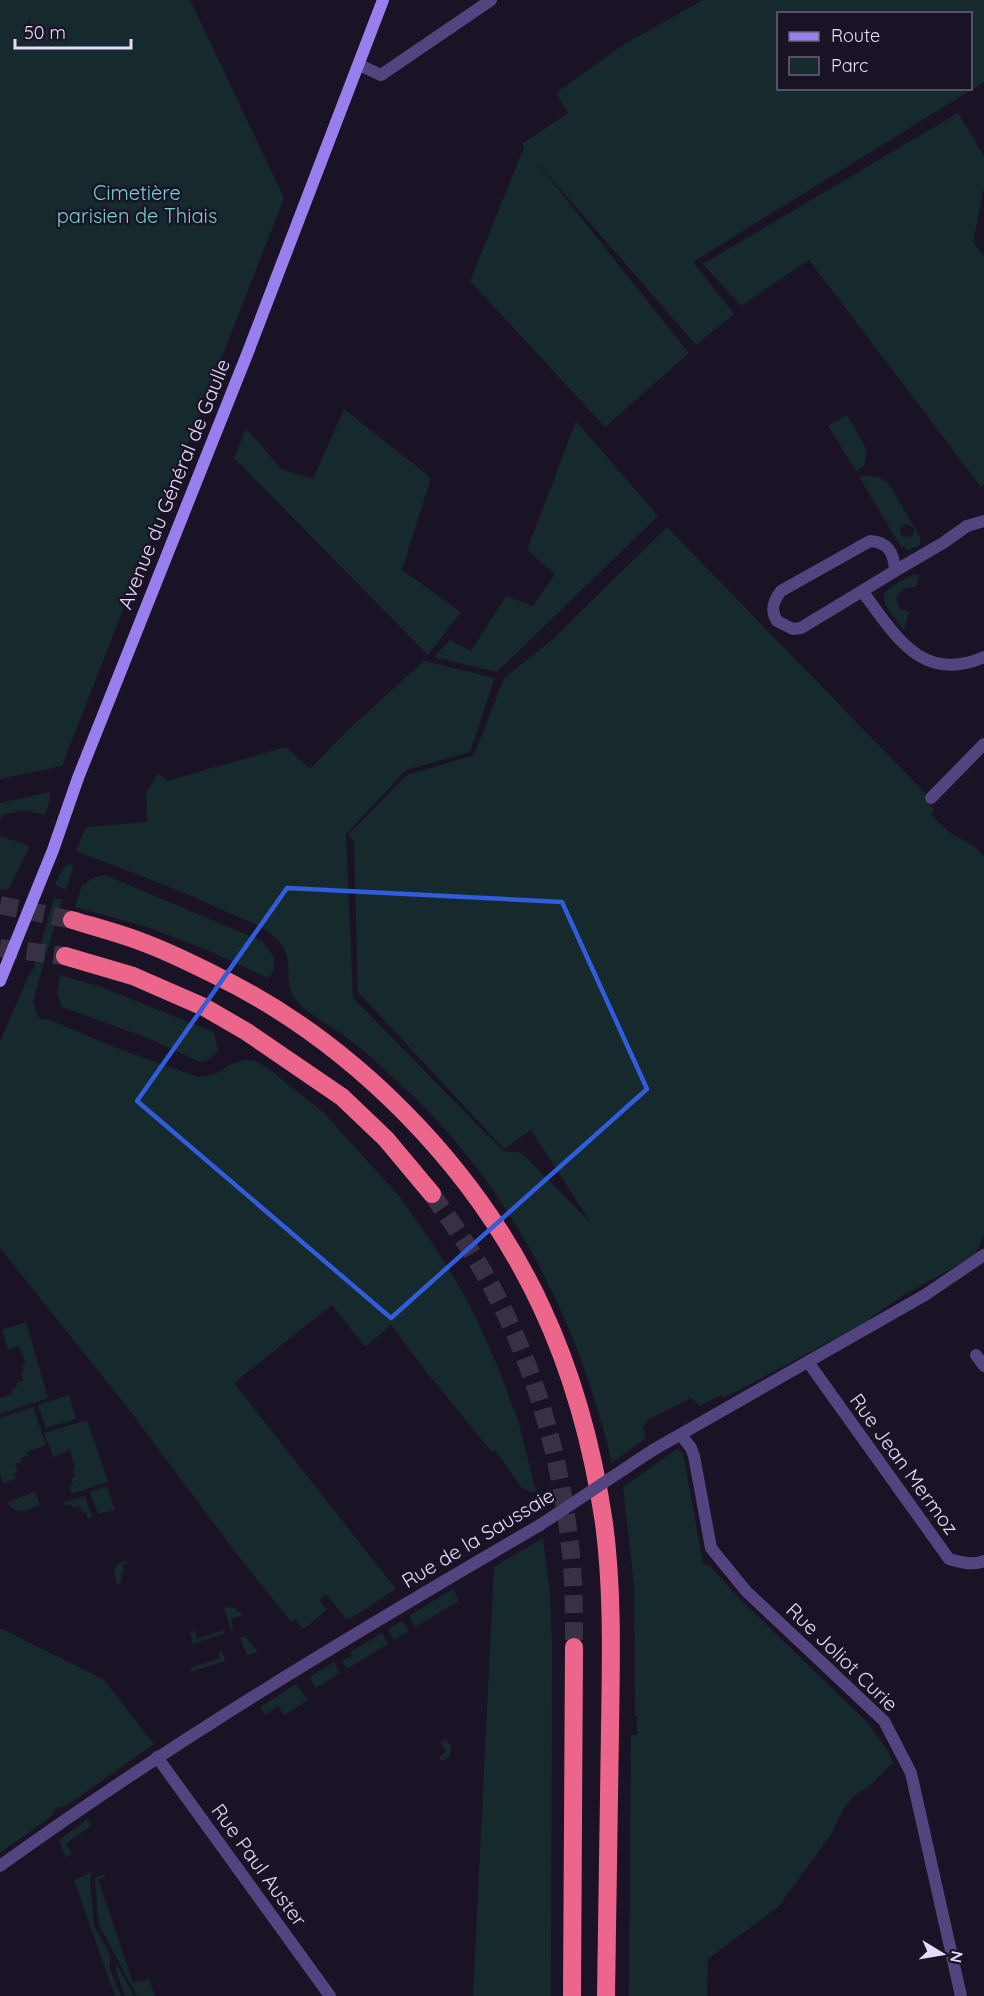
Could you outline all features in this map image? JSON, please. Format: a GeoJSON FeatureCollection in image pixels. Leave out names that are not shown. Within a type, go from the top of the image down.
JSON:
{"type":"FeatureCollection","features":[{"type":"Feature","properties":{"kind":"highway"},"geometry":{"type":"LineString","coordinates":[[72,920],[142,942],[217,976],[307,1030],[367,1076],[410,1118],[459,1174],[505,1241],[540,1305],[570,1378],[596,1475],[604,1527],[610,1610],[606,1996]]}},
{"type":"Feature","properties":{"kind":"highway"},"geometry":{"type":"LineString","coordinates":[[65,956],[114,970],[160,988],[204,1007],[247,1032],[342,1097],[386,1139],[432,1194]]}},
{"type":"Feature","properties":{"kind":"highway"},"geometry":{"type":"LineString","coordinates":[[572,1996],[574,1647]]}},
{"type":"Feature","properties":{"kind":"main road","name":"Avenue du Général de Gaulle"},"geometry":{"type":"LineString","coordinates":[[0,981],[53,850],[78,778],[248,352],[383,0]]}},
{"type":"Feature","properties":{"kind":"street"},"geometry":{"type":"LineString","coordinates":[[359,65],[381,75],[491,0]]}},
{"type":"Feature","properties":{"kind":"street"},"geometry":{"type":"LineString","coordinates":[[895,571],[890,548],[876,541],[864,542],[781,591],[773,604],[774,617],[787,627],[793,629],[801,627],[943,543],[967,526],[984,521]]}},
{"type":"Feature","properties":{"kind":"street"},"geometry":{"type":"LineString","coordinates":[[862,591],[902,643],[923,659],[940,664],[958,665],[974,662],[984,657]]}},
{"type":"Feature","properties":{"kind":"street"},"geometry":{"type":"LineString","coordinates":[[931,798],[984,744]]}},
{"type":"Feature","properties":{"kind":"street","name":"Rue de la Saussaie"},"geometry":{"type":"LineString","coordinates":[[0,1866],[157,1757],[295,1671],[540,1525],[653,1450],[926,1295],[984,1255]]}},
{"type":"Feature","properties":{"kind":"street","name":"Rue Jean Mermoz"},"geometry":{"type":"LineString","coordinates":[[808,1362],[949,1559],[964,1563],[984,1561]]}},
{"type":"Feature","properties":{"kind":"street","name":"Rue Joliot Curie"},"geometry":{"type":"LineString","coordinates":[[681,1435],[694,1456],[711,1548],[746,1591],[884,1721],[911,1773],[961,1996]]}},
{"type":"Feature","properties":{"kind":"street","name":"Rue Paul Auster"},"geometry":{"type":"LineString","coordinates":[[157,1757],[330,1996]]}},
{"type":"Feature","properties":{"kind":"highlighted area"},"geometry":{"type":"Polygon","coordinates":[[[287,888],[562,902],[647,1089],[391,1318],[137,1101],[287,888]]]}},
{"type":"Feature","properties":{"kind":"green space","name":"Cimetière parisien de Thiais"},"geometry":{"type":"Polygon","coordinates":[[[0,0],[190,0],[284,198],[62,766],[0,779],[0,0]]]}},
{"type":"Feature","properties":{"kind":"green space"},"geometry":{"type":"Polygon","coordinates":[[[703,0],[984,0],[984,82],[972,89],[972,12],[777,12],[777,90],[971,90],[693,262],[734,314],[696,345],[535,160],[689,353],[605,427],[470,281],[524,147],[522,144],[568,113],[556,93],[626,43],[703,0]]]}},
{"type":"Feature","properties":{"kind":"green space"},"geometry":{"type":"Polygon","coordinates":[[[958,113],[984,156],[984,187],[973,242],[984,256],[984,484],[981,487],[809,260],[741,306],[703,264],[958,113]]]}},
{"type":"Feature","properties":{"kind":"green space"},"geometry":{"type":"Polygon","coordinates":[[[344,409],[431,478],[402,570],[461,612],[428,655],[234,458],[246,428],[281,469],[313,479],[344,409]]]}},
{"type":"Feature","properties":{"kind":"green space"},"geometry":{"type":"Polygon","coordinates":[[[847,415],[867,450],[864,465],[857,472],[828,426],[847,415]]]}},
{"type":"Feature","properties":{"kind":"green space"},"geometry":{"type":"Polygon","coordinates":[[[576,421],[658,516],[497,672],[434,657],[450,640],[471,651],[506,596],[533,606],[555,574],[527,550],[576,421]]]}},
{"type":"Feature","properties":{"kind":"green space"},"geometry":{"type":"Polygon","coordinates":[[[859,477],[879,477],[889,484],[920,537],[920,545],[908,550],[900,545],[859,477]],[[907,524],[901,526],[901,536],[909,537],[914,534],[914,528],[907,524]]]}},
{"type":"Feature","properties":{"kind":"green space"},"geometry":{"type":"Polygon","coordinates":[[[667,527],[928,796],[924,799],[934,810],[931,815],[949,832],[975,847],[984,856],[984,1236],[974,1256],[902,1296],[857,1327],[724,1398],[721,1395],[700,1406],[691,1398],[649,1419],[643,1428],[646,1438],[612,1463],[582,1361],[538,1264],[511,1218],[481,1174],[448,1133],[411,1094],[366,1053],[296,1000],[289,984],[287,958],[284,950],[268,932],[193,897],[76,851],[86,827],[147,822],[146,793],[158,773],[167,781],[286,747],[310,769],[350,728],[424,661],[495,678],[470,752],[406,770],[346,834],[353,998],[503,1151],[522,1153],[591,1223],[531,1130],[504,1149],[358,992],[354,841],[348,835],[407,775],[474,755],[504,678],[553,639],[667,527]]]}},
{"type":"Feature","properties":{"kind":"green space"},"geometry":{"type":"Polygon","coordinates":[[[914,574],[919,575],[916,587],[904,588],[896,597],[899,608],[909,612],[904,630],[889,609],[884,597],[892,587],[914,574]]]}},
{"type":"Feature","properties":{"kind":"green space"},"geometry":{"type":"Polygon","coordinates":[[[50,792],[45,815],[24,810],[3,815],[0,820],[0,803],[50,792]]]}},
{"type":"Feature","properties":{"kind":"green space"},"geometry":{"type":"Polygon","coordinates":[[[0,836],[30,846],[8,890],[0,889],[0,836]]]}},
{"type":"Feature","properties":{"kind":"green space"},"geometry":{"type":"Polygon","coordinates":[[[69,864],[74,865],[66,889],[55,885],[61,871],[69,864]]]}},
{"type":"Feature","properties":{"kind":"green space"},"geometry":{"type":"Polygon","coordinates":[[[105,875],[262,941],[274,957],[274,971],[268,978],[212,952],[147,927],[75,907],[82,885],[93,878],[105,875]]]}},
{"type":"Feature","properties":{"kind":"green space"},"geometry":{"type":"Polygon","coordinates":[[[54,898],[62,900],[33,1002],[38,1017],[198,1077],[216,1074],[229,1065],[244,1060],[256,1061],[274,1073],[323,1112],[399,1196],[435,1247],[462,1291],[497,1365],[518,1420],[536,1491],[531,1492],[521,1487],[495,1450],[492,1452],[391,1325],[365,1347],[332,1305],[234,1383],[396,1589],[350,1619],[345,1618],[326,1594],[319,1600],[327,1610],[303,1629],[295,1619],[291,1622],[239,1557],[127,1407],[0,1248],[0,1042],[34,967],[54,898]]]}},
{"type":"Feature","properties":{"kind":"green space"},"geometry":{"type":"Polygon","coordinates":[[[60,975],[101,987],[213,1032],[218,1052],[208,1060],[200,1062],[150,1039],[62,1007],[57,994],[60,975]]]}},
{"type":"Feature","properties":{"kind":"green space"},"geometry":{"type":"Polygon","coordinates":[[[26,1322],[48,1398],[0,1414],[0,1398],[12,1394],[11,1389],[17,1387],[16,1383],[23,1381],[22,1366],[26,1364],[19,1346],[8,1350],[2,1330],[26,1322]]]}},
{"type":"Feature","properties":{"kind":"green space"},"geometry":{"type":"Polygon","coordinates":[[[69,1395],[76,1419],[46,1428],[38,1405],[69,1395]]]}},
{"type":"Feature","properties":{"kind":"green space"},"geometry":{"type":"Polygon","coordinates":[[[33,1407],[46,1445],[27,1452],[28,1456],[21,1458],[22,1462],[15,1464],[18,1471],[14,1473],[16,1478],[3,1483],[0,1475],[0,1418],[33,1407]]]}},
{"type":"Feature","properties":{"kind":"green space"},"geometry":{"type":"Polygon","coordinates":[[[87,1420],[108,1482],[71,1494],[70,1486],[73,1485],[71,1478],[75,1477],[73,1470],[75,1469],[70,1450],[53,1457],[44,1433],[87,1420]]]}},
{"type":"Feature","properties":{"kind":"green space"},"geometry":{"type":"Polygon","coordinates":[[[677,1449],[683,1453],[703,1563],[710,1566],[740,1599],[866,1721],[888,1751],[893,1763],[868,1787],[855,1795],[844,1808],[832,1833],[779,1906],[708,1959],[707,1996],[629,1996],[631,1735],[637,1735],[637,1716],[635,1716],[634,1584],[623,1487],[677,1449]]]}},
{"type":"Feature","properties":{"kind":"green space"},"geometry":{"type":"Polygon","coordinates":[[[107,1486],[115,1510],[98,1514],[90,1492],[107,1486]]]}},
{"type":"Feature","properties":{"kind":"green space"},"geometry":{"type":"Polygon","coordinates":[[[35,1492],[40,1505],[18,1511],[8,1502],[35,1492]]]}},
{"type":"Feature","properties":{"kind":"green space"},"geometry":{"type":"Polygon","coordinates":[[[85,1496],[92,1518],[88,1519],[86,1512],[82,1513],[80,1506],[73,1508],[71,1504],[65,1506],[63,1503],[85,1496]]]}},
{"type":"Feature","properties":{"kind":"green space"},"geometry":{"type":"Polygon","coordinates":[[[543,1538],[550,1593],[552,1645],[551,1996],[473,1996],[494,1567],[543,1538]]]}},
{"type":"Feature","properties":{"kind":"green space"},"geometry":{"type":"Polygon","coordinates":[[[126,1561],[127,1563],[122,1565],[124,1572],[121,1574],[121,1583],[117,1585],[114,1569],[126,1561]]]}},
{"type":"Feature","properties":{"kind":"green space"},"geometry":{"type":"Polygon","coordinates":[[[453,1589],[459,1601],[415,1627],[409,1616],[453,1589]]]}},
{"type":"Feature","properties":{"kind":"green space"},"geometry":{"type":"Polygon","coordinates":[[[224,1607],[234,1608],[243,1615],[231,1619],[234,1630],[231,1631],[224,1607]]]}},
{"type":"Feature","properties":{"kind":"green space"},"geometry":{"type":"Polygon","coordinates":[[[402,1621],[409,1631],[394,1640],[388,1629],[402,1621]]]}},
{"type":"Feature","properties":{"kind":"green space"},"geometry":{"type":"Polygon","coordinates":[[[0,1628],[103,1679],[154,1744],[65,1807],[53,1811],[52,1816],[0,1853],[0,1628]]]}},
{"type":"Feature","properties":{"kind":"green space"},"geometry":{"type":"Polygon","coordinates":[[[223,1630],[224,1634],[193,1644],[190,1632],[195,1631],[197,1639],[223,1630]]]}},
{"type":"Feature","properties":{"kind":"green space"},"geometry":{"type":"Polygon","coordinates":[[[382,1633],[388,1644],[347,1669],[342,1661],[352,1656],[350,1652],[382,1633]]]}},
{"type":"Feature","properties":{"kind":"green space"},"geometry":{"type":"Polygon","coordinates":[[[245,1636],[258,1652],[247,1655],[240,1637],[245,1636]]]}},
{"type":"Feature","properties":{"kind":"green space"},"geometry":{"type":"Polygon","coordinates":[[[222,1651],[225,1661],[191,1672],[190,1668],[220,1658],[219,1652],[222,1651]]]}},
{"type":"Feature","properties":{"kind":"green space"},"geometry":{"type":"Polygon","coordinates":[[[334,1662],[340,1673],[316,1688],[309,1677],[334,1662]]]}},
{"type":"Feature","properties":{"kind":"green space"},"geometry":{"type":"Polygon","coordinates":[[[296,1684],[308,1700],[284,1715],[278,1706],[266,1715],[260,1707],[296,1684]]]}},
{"type":"Feature","properties":{"kind":"green space"},"geometry":{"type":"Polygon","coordinates":[[[445,1739],[451,1745],[450,1756],[443,1761],[438,1759],[446,1751],[440,1742],[445,1739]]]}},
{"type":"Feature","properties":{"kind":"green space"},"geometry":{"type":"Polygon","coordinates":[[[88,1819],[92,1825],[66,1844],[72,1854],[66,1858],[59,1840],[88,1819]]]}},
{"type":"Feature","properties":{"kind":"green space"},"geometry":{"type":"Polygon","coordinates":[[[92,1872],[90,1879],[94,1926],[110,1954],[110,1970],[121,1996],[115,1996],[74,1880],[92,1872]]]}},
{"type":"Feature","properties":{"kind":"green space"},"geometry":{"type":"Polygon","coordinates":[[[105,1874],[106,1876],[98,1879],[133,1983],[149,1979],[155,1996],[137,1996],[99,1925],[95,1880],[96,1877],[105,1874]]]}},
{"type":"Feature","properties":{"kind":"green space"},"geometry":{"type":"Polygon","coordinates":[[[117,1965],[134,1996],[125,1996],[116,1970],[117,1965]]]}},
{"type":"Feature","properties":{"kind":"tunnel"},"geometry":{"type":"LineString","coordinates":[[0,905],[72,920]]}},
{"type":"Feature","properties":{"kind":"tunnel"},"geometry":{"type":"LineString","coordinates":[[0,948],[65,956]]}},
{"type":"Feature","properties":{"kind":"tunnel"},"geometry":{"type":"LineString","coordinates":[[432,1194],[470,1250],[493,1290],[510,1323],[537,1392],[548,1428],[564,1500],[573,1578],[574,1647]]}}]}
